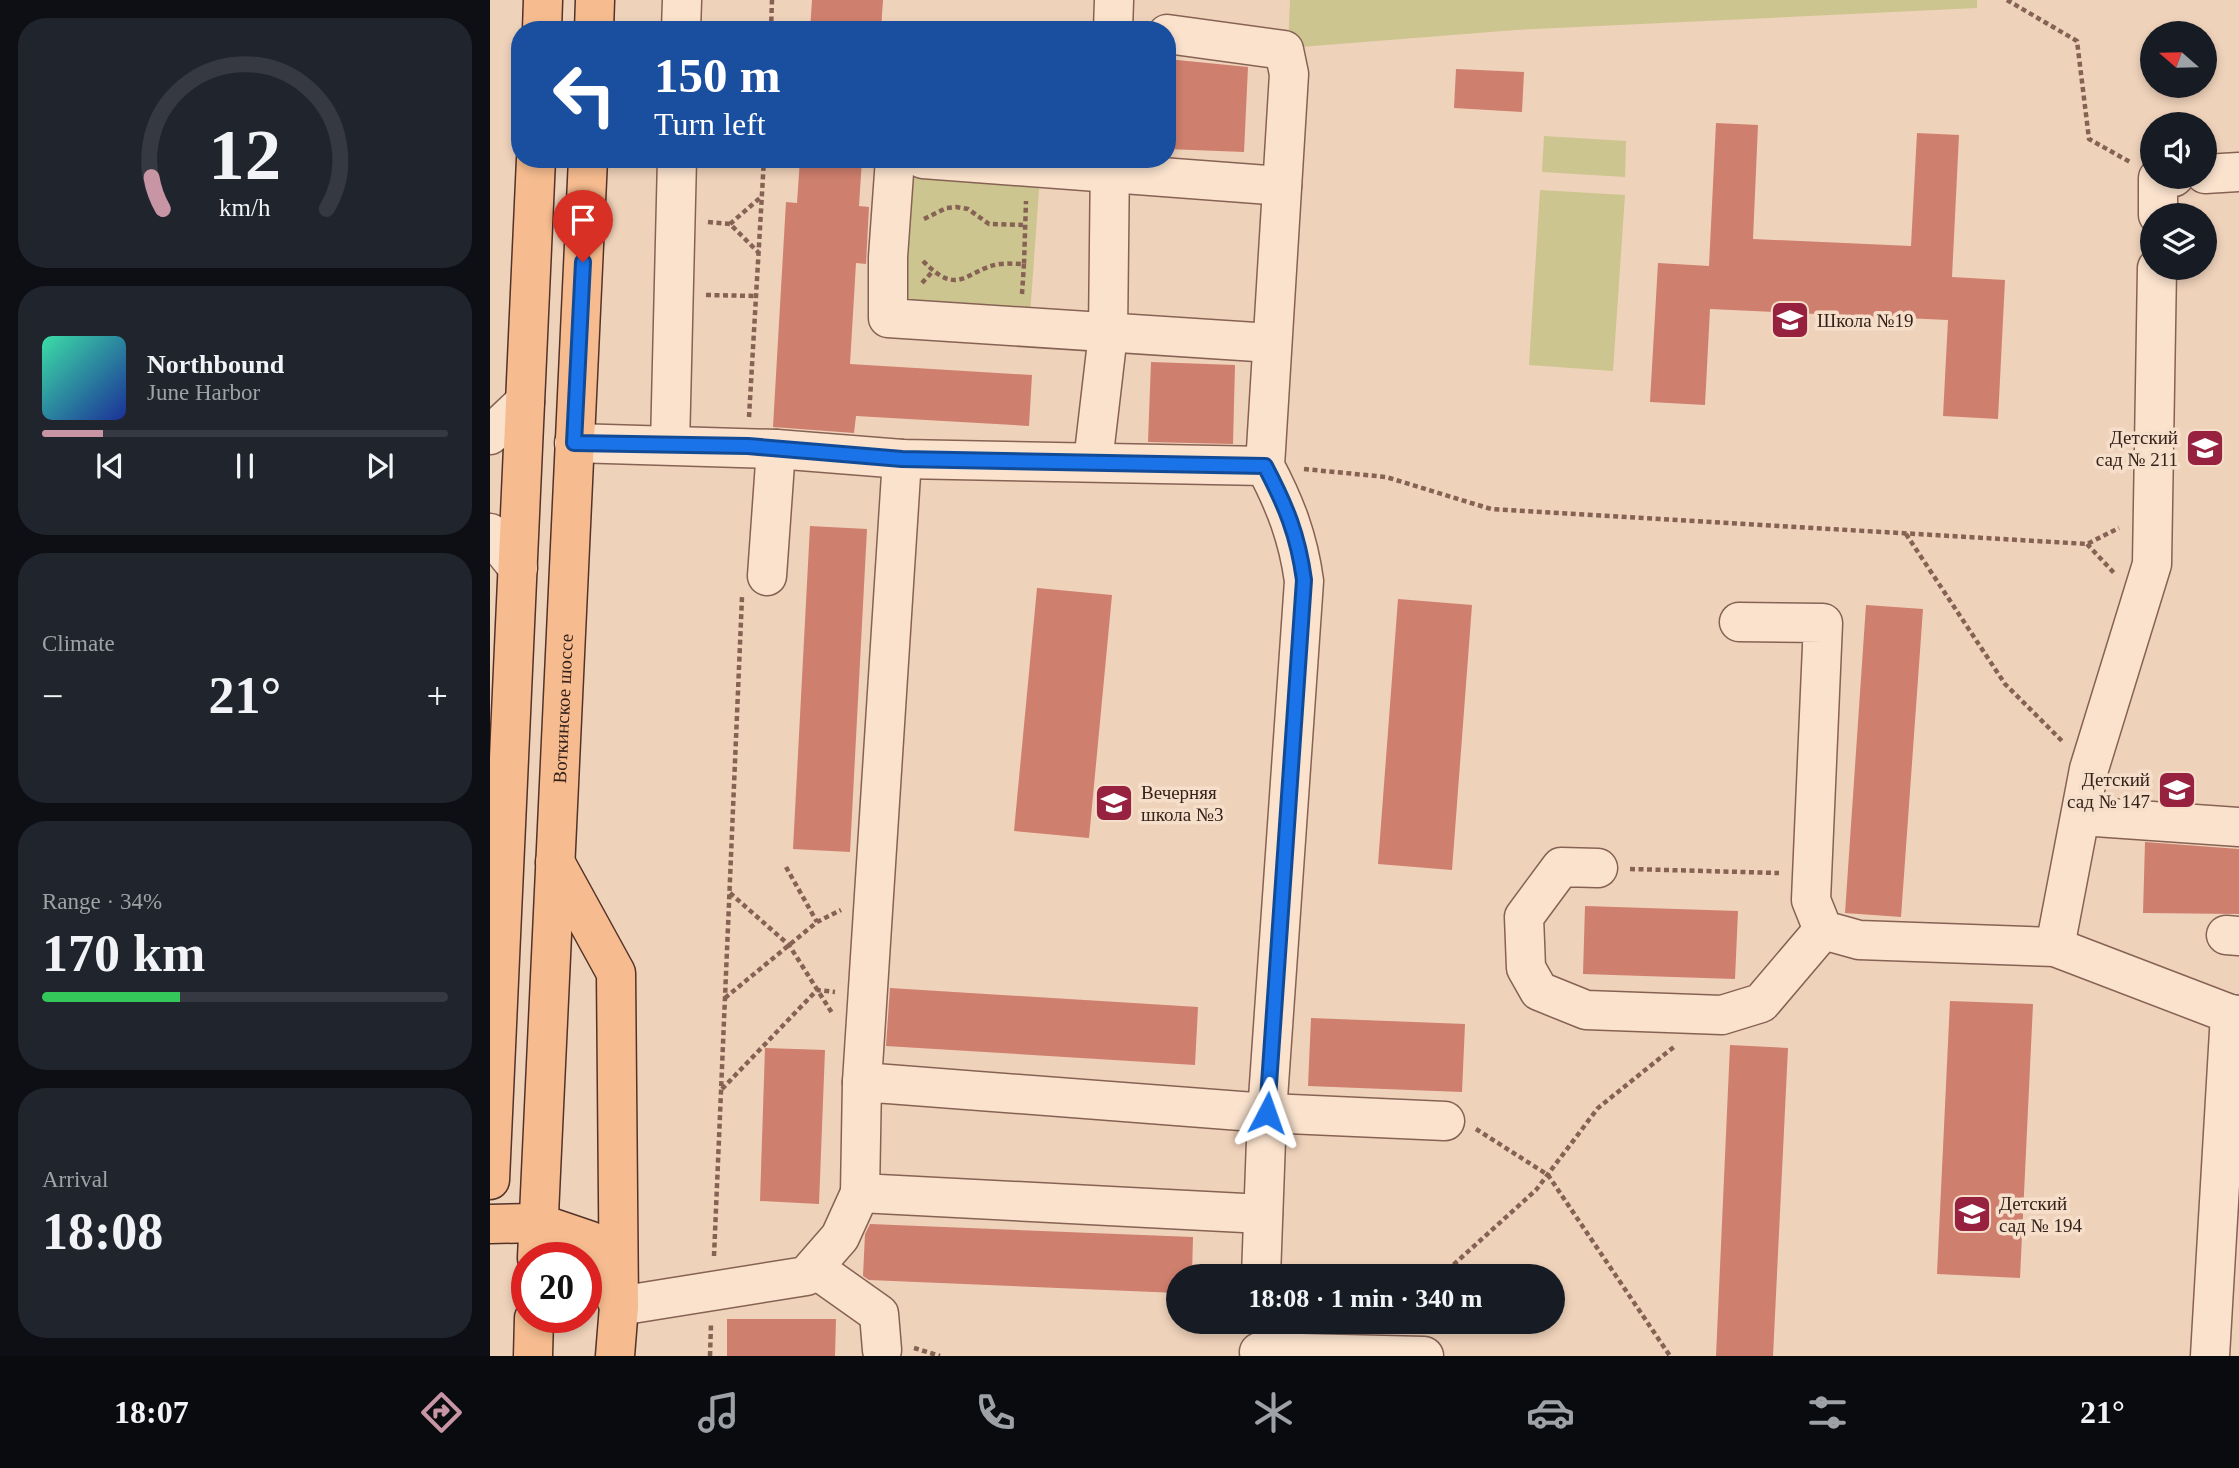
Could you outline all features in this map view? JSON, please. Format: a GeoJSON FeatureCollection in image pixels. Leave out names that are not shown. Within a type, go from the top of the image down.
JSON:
{"type":"FeatureCollection","features":[{"type":"Feature","properties":{"kind":"main road"},"geometry":{"type":"LineString","coordinates":[[543,21],[544,0]]}},
{"type":"Feature","properties":{"kind":"main road"},"geometry":{"type":"LineString","coordinates":[[594,21],[595,0]]}},
{"type":"Feature","properties":{"kind":"main road"},"geometry":{"type":"LineString","coordinates":[[490,1180],[536,168]]}},
{"type":"Feature","properties":{"kind":"main road","name":"Воткинское шоссе"},"geometry":{"type":"LineString","coordinates":[[537,1240],[588,168]]}},
{"type":"Feature","properties":{"kind":"main road"},"geometry":{"type":"LineString","coordinates":[[490,833],[507,800]]}},
{"type":"Feature","properties":{"kind":"main road"},"geometry":{"type":"LineString","coordinates":[[555,861],[616,973],[619,1306],[615,1356]]}},
{"type":"Feature","properties":{"kind":"main road"},"geometry":{"type":"LineString","coordinates":[[490,1224],[537,1240],[591,1241],[619,1306]]}},
{"type":"Feature","properties":{"kind":"main road"},"geometry":{"type":"LineString","coordinates":[[533,1356],[534,1333]]}},
{"type":"Feature","properties":{"kind":"street"},"geometry":{"type":"LineString","coordinates":[[681,21],[682,0]]}},
{"type":"Feature","properties":{"kind":"street"},"geometry":{"type":"LineString","coordinates":[[1176,35],[1284,50],[1289,74],[1265,466],[1288,509],[1298,541],[1304,580],[1267,1113],[1261,1264]]}},
{"type":"Feature","properties":{"kind":"street"},"geometry":{"type":"LineString","coordinates":[[670,445],[677,168]]}},
{"type":"Feature","properties":{"kind":"street"},"geometry":{"type":"LineString","coordinates":[[894,168],[888,257],[888,318],[1272,343]]}},
{"type":"Feature","properties":{"kind":"street"},"geometry":{"type":"LineString","coordinates":[[1093,462],[1108,334],[1110,168]]}},
{"type":"Feature","properties":{"kind":"street"},"geometry":{"type":"LineString","coordinates":[[1127,168],[1282,186]]}},
{"type":"Feature","properties":{"kind":"street"},"geometry":{"type":"LineString","coordinates":[[2217,173],[2239,172]]}},
{"type":"Feature","properties":{"kind":"street"},"geometry":{"type":"LineString","coordinates":[[2055,947],[2089,769],[2149,577],[2154,511],[2157,280]]}},
{"type":"Feature","properties":{"kind":"street"},"geometry":{"type":"LineString","coordinates":[[490,435],[525,402]]}},
{"type":"Feature","properties":{"kind":"street"},"geometry":{"type":"LineString","coordinates":[[574,443],[762,447],[902,459],[1265,466]]}},
{"type":"Feature","properties":{"kind":"street"},"geometry":{"type":"LineString","coordinates":[[754,581],[762,447]]}},
{"type":"Feature","properties":{"kind":"street"},"geometry":{"type":"LineString","coordinates":[[619,1306],[806,1276],[840,1237],[860,1193],[862,1072],[902,459]]}},
{"type":"Feature","properties":{"kind":"street"},"geometry":{"type":"LineString","coordinates":[[490,533],[518,568]]}},
{"type":"Feature","properties":{"kind":"street"},"geometry":{"type":"LineString","coordinates":[[1740,622],[1823,623],[1811,900],[1823,930]]}},
{"type":"Feature","properties":{"kind":"street"},"geometry":{"type":"LineString","coordinates":[[2081,816],[2239,827]]}},
{"type":"Feature","properties":{"kind":"street"},"geometry":{"type":"LineString","coordinates":[[1598,868],[1562,867],[1524,917],[1526,968],[1539,991],[1586,1010],[1722,1016],[1761,1003],[1823,930]]}},
{"type":"Feature","properties":{"kind":"street"},"geometry":{"type":"LineString","coordinates":[[1823,930],[1859,940],[2055,947],[2234,1015],[2230,1163],[2210,1356]]}},
{"type":"Feature","properties":{"kind":"street"},"geometry":{"type":"LineString","coordinates":[[862,1072],[1267,1113],[1445,1121]]}},
{"type":"Feature","properties":{"kind":"street"},"geometry":{"type":"LineString","coordinates":[[860,1193],[1263,1213]]}},
{"type":"Feature","properties":{"kind":"street"},"geometry":{"type":"LineString","coordinates":[[814,1268],[879,1314],[882,1350]]}},
{"type":"Feature","properties":{"kind":"street"},"geometry":{"type":"LineString","coordinates":[[1259,1343],[1424,1356]]}},
{"type":"Feature","properties":{"kind":"path"},"geometry":{"type":"LineString","coordinates":[[771,21],[772,0]]}},
{"type":"Feature","properties":{"kind":"path"},"geometry":{"type":"LineString","coordinates":[[2007,0],[2077,41],[2089,139],[2140,164]]}},
{"type":"Feature","properties":{"kind":"path"},"geometry":{"type":"LineString","coordinates":[[762,447],[756,296],[763,168]]}},
{"type":"Feature","properties":{"kind":"path"},"geometry":{"type":"LineString","coordinates":[[730,224],[761,196]]}},
{"type":"Feature","properties":{"kind":"path"},"geometry":{"type":"LineString","coordinates":[[888,257],[922,260],[936,274],[957,280],[969,279],[999,264],[1024,264],[1023,225],[989,225],[968,209],[956,207],[946,208],[922,221],[891,219]]}},
{"type":"Feature","properties":{"kind":"path"},"geometry":{"type":"LineString","coordinates":[[676,220],[730,224],[759,253]]}},
{"type":"Feature","properties":{"kind":"path"},"geometry":{"type":"LineString","coordinates":[[674,295],[756,296]]}},
{"type":"Feature","properties":{"kind":"path"},"geometry":{"type":"LineString","coordinates":[[1265,466],[1386,477],[1491,509],[2087,544],[2154,511]]}},
{"type":"Feature","properties":{"kind":"path"},"geometry":{"type":"LineString","coordinates":[[1905,533],[2005,684],[2089,769]]}},
{"type":"Feature","properties":{"kind":"path"},"geometry":{"type":"LineString","coordinates":[[710,1356],[729,892],[754,581]]}},
{"type":"Feature","properties":{"kind":"path"},"geometry":{"type":"LineString","coordinates":[[786,867],[817,922]]}},
{"type":"Feature","properties":{"kind":"path"},"geometry":{"type":"LineString","coordinates":[[1598,868],[1812,874]]}},
{"type":"Feature","properties":{"kind":"path"},"geometry":{"type":"LineString","coordinates":[[729,892],[789,945],[862,1072]]}},
{"type":"Feature","properties":{"kind":"path"},"geometry":{"type":"LineString","coordinates":[[725,999],[817,922],[874,894]]}},
{"type":"Feature","properties":{"kind":"path"},"geometry":{"type":"LineString","coordinates":[[722,1090],[817,990]]}},
{"type":"Feature","properties":{"kind":"path"},"geometry":{"type":"LineString","coordinates":[[1454,1264],[1536,1190],[1598,1108],[1713,1015]]}},
{"type":"Feature","properties":{"kind":"path"},"geometry":{"type":"LineString","coordinates":[[1445,1121],[1466,1123],[1548,1175],[1670,1356]]}},
{"type":"Feature","properties":{"kind":"shaded area"},"geometry":{"type":"Polygon","coordinates":[[[1290,0],[1977,0],[1977,8],[1516,30],[1288,48],[1290,0]]]}},
{"type":"Feature","properties":{"kind":"shaded area"},"geometry":{"type":"Polygon","coordinates":[[[1544,136],[1626,141],[1625,177],[1542,172],[1544,136]]]}},
{"type":"Feature","properties":{"kind":"shaded area"},"geometry":{"type":"Polygon","coordinates":[[[919,170],[1040,176],[1030,315],[909,309],[898,281],[904,181],[919,170]]]}},
{"type":"Feature","properties":{"kind":"shaded area"},"geometry":{"type":"Polygon","coordinates":[[[1540,190],[1625,195],[1613,371],[1529,365],[1540,190]]]}},
{"type":"Feature","properties":{"kind":"building"},"geometry":{"type":"Polygon","coordinates":[[[812,0],[883,0],[882,21],[811,21],[812,0]]]}},
{"type":"Feature","properties":{"kind":"building"},"geometry":{"type":"Polygon","coordinates":[[[1176,60],[1248,67],[1244,152],[1176,149],[1176,60]]]}},
{"type":"Feature","properties":{"kind":"building"},"geometry":{"type":"Polygon","coordinates":[[[1456,69],[1524,72],[1522,112],[1454,108],[1456,69]]]}},
{"type":"Feature","properties":{"kind":"building"},"geometry":{"type":"Polygon","coordinates":[[[1716,123],[1758,125],[1753,239],[1911,246],[1917,133],[1959,135],[1952,277],[2005,280],[1998,419],[1943,416],[1948,320],[1710,309],[1705,405],[1650,402],[1658,263],[1709,266],[1716,123]]]}},
{"type":"Feature","properties":{"kind":"building"},"geometry":{"type":"Polygon","coordinates":[[[799,168],[861,168],[859,206],[869,207],[866,264],[856,263],[850,364],[1032,375],[1029,426],[856,416],[854,433],[773,427],[786,202],[797,203],[799,168]]]}},
{"type":"Feature","properties":{"kind":"building"},"geometry":{"type":"Polygon","coordinates":[[[1151,362],[1235,365],[1233,444],[1148,442],[1151,362]]]}},
{"type":"Feature","properties":{"kind":"building"},"geometry":{"type":"Polygon","coordinates":[[[810,526],[867,529],[850,852],[793,849],[810,526]]]}},
{"type":"Feature","properties":{"kind":"building"},"geometry":{"type":"Polygon","coordinates":[[[1037,588],[1112,595],[1089,838],[1014,831],[1037,588]]]}},
{"type":"Feature","properties":{"kind":"building"},"geometry":{"type":"Polygon","coordinates":[[[1398,599],[1472,605],[1452,870],[1378,864],[1398,599]]]}},
{"type":"Feature","properties":{"kind":"building"},"geometry":{"type":"Polygon","coordinates":[[[1866,605],[1923,609],[1901,917],[1845,913],[1866,605]]]}},
{"type":"Feature","properties":{"kind":"building"},"geometry":{"type":"Polygon","coordinates":[[[2145,842],[2239,849],[2239,914],[2143,913],[2145,842]]]}},
{"type":"Feature","properties":{"kind":"building"},"geometry":{"type":"Polygon","coordinates":[[[1585,906],[1738,911],[1735,979],[1583,974],[1585,906]]]}},
{"type":"Feature","properties":{"kind":"building"},"geometry":{"type":"Polygon","coordinates":[[[890,988],[1198,1007],[1195,1065],[886,1046],[890,988]]]}},
{"type":"Feature","properties":{"kind":"building"},"geometry":{"type":"Polygon","coordinates":[[[1950,1001],[2033,1004],[2020,1278],[1937,1274],[1950,1001]]]}},
{"type":"Feature","properties":{"kind":"building"},"geometry":{"type":"Polygon","coordinates":[[[1311,1018],[1465,1024],[1462,1092],[1308,1086],[1311,1018]]]}},
{"type":"Feature","properties":{"kind":"building"},"geometry":{"type":"Polygon","coordinates":[[[1730,1045],[1788,1048],[1773,1356],[1716,1356],[1730,1045]]]}},
{"type":"Feature","properties":{"kind":"building"},"geometry":{"type":"Polygon","coordinates":[[[765,1048],[825,1050],[819,1204],[760,1201],[765,1048]]]}},
{"type":"Feature","properties":{"kind":"building"},"geometry":{"type":"Polygon","coordinates":[[[870,1224],[1193,1237],[1192,1264],[1166,1264],[1166,1292],[869,1280],[863,1276],[865,1234],[870,1224]]]}},
{"type":"Feature","properties":{"kind":"building"},"geometry":{"type":"Polygon","coordinates":[[[727,1319],[836,1319],[835,1356],[727,1356],[727,1319]]]}},
{"type":"Feature","properties":{"kind":"place","name":"Школа №19"},"geometry":{"type":"Point","coordinates":[1790,320]}},
{"type":"Feature","properties":{"kind":"place","name":"Детский сад № 211"},"geometry":{"type":"Point","coordinates":[2205,448]}},
{"type":"Feature","properties":{"kind":"place","name":"Детский сад № 147"},"geometry":{"type":"Point","coordinates":[2177,790]}},
{"type":"Feature","properties":{"kind":"place","name":"Вечерняя школа №3"},"geometry":{"type":"Point","coordinates":[1114,803]}},
{"type":"Feature","properties":{"kind":"place","name":"Детский сад № 194"},"geometry":{"type":"Point","coordinates":[1972,1214]}},
{"type":"Feature","properties":{"kind":"route"},"geometry":{"type":"LineString","coordinates":[[583,262],[574,443],[748,446],[902,459],[1265,466],[1288,509],[1298,541],[1304,580],[1267,1113]]}}]}
